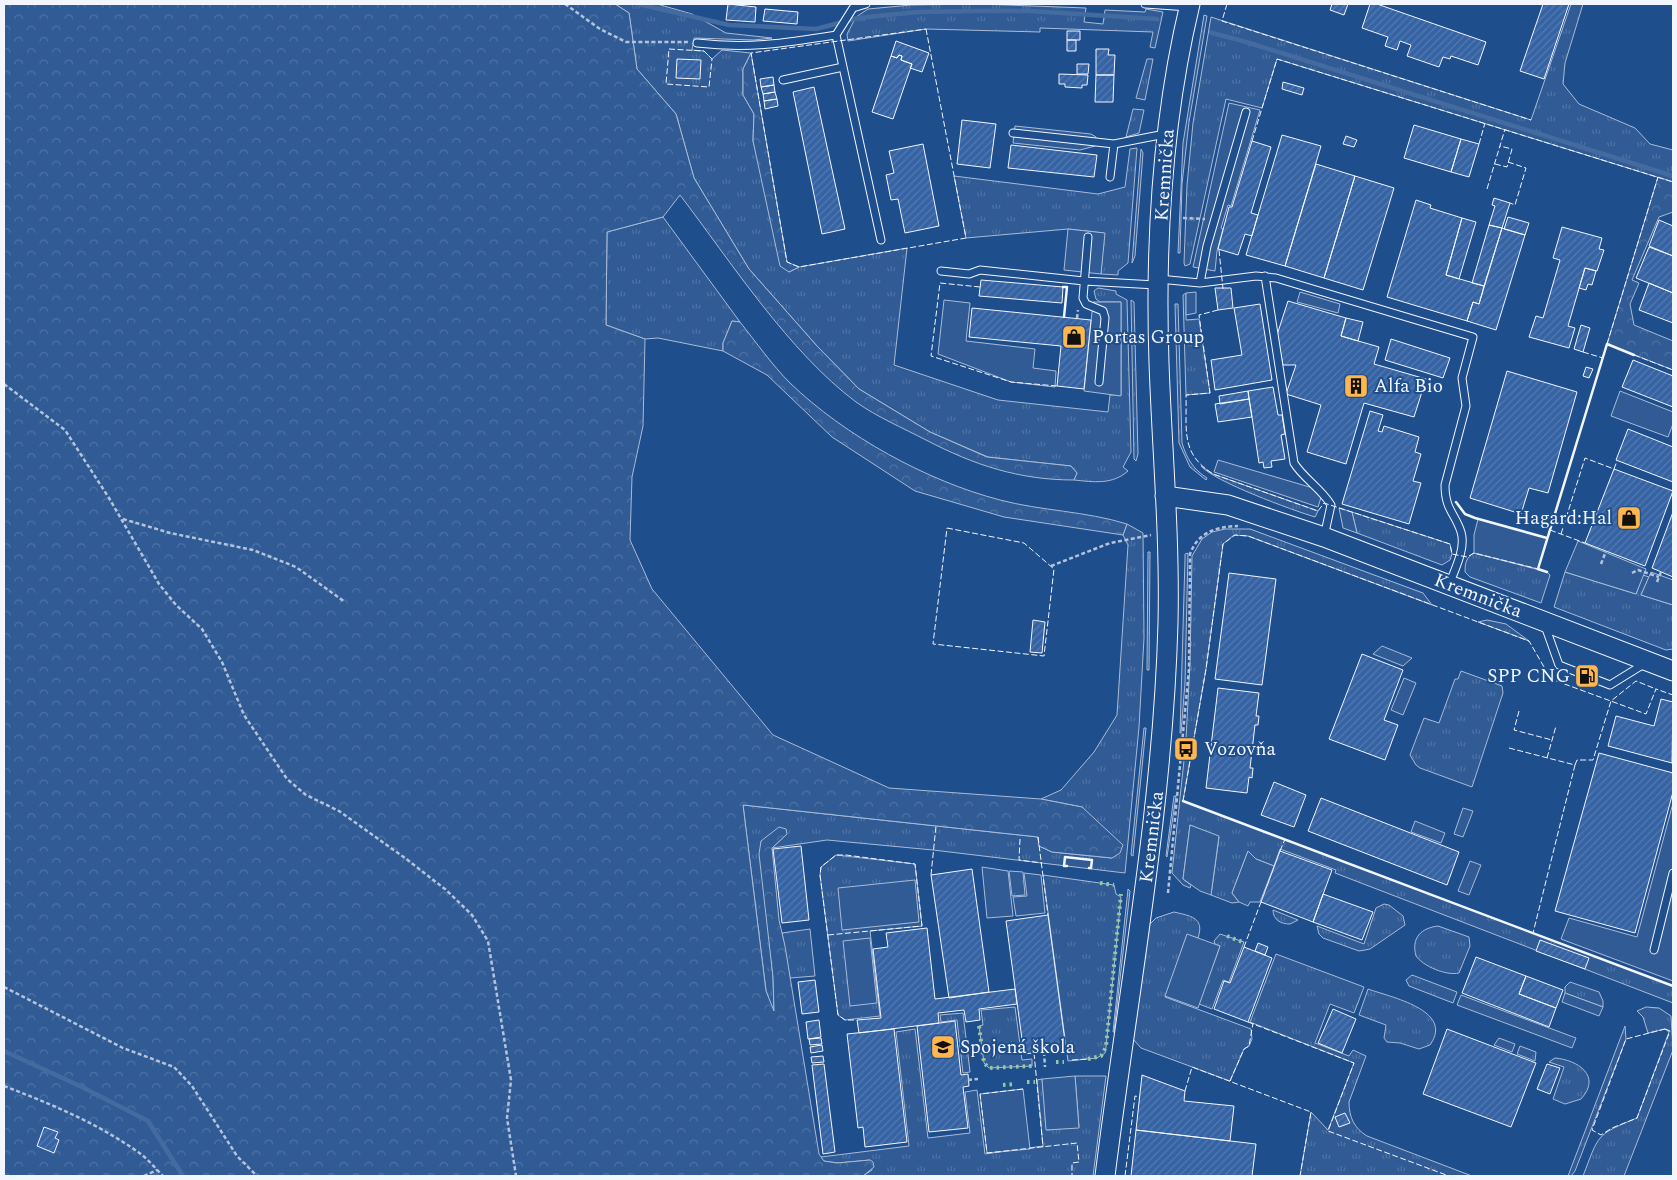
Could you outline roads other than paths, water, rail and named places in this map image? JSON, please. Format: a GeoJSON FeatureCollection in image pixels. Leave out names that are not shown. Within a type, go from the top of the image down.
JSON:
{"type":"FeatureCollection","features":[{"type":"Feature","properties":{"kind":"main road","name":"Kremnička"},"geometry":{"type":"LineString","coordinates":[[1106,1176],[1120,1056],[1146,885],[1158,784],[1165,702],[1168,620],[1167,530],[1159,361],[1159,282],[1168,133],[1190,5]]}},
{"type":"Feature","properties":{"kind":"main road","name":"Kremnička"},"geometry":{"type":"LineString","coordinates":[[1165,496],[1228,505],[1324,537],[1673,671]]}},
{"type":"Feature","properties":{"kind":"lane"},"geometry":{"type":"LineString","coordinates":[[866,4],[853,8],[836,35],[881,240]]}},
{"type":"Feature","properties":{"kind":"lane"},"geometry":{"type":"LineString","coordinates":[[1145,4],[1190,5]]}},
{"type":"Feature","properties":{"kind":"lane"},"geometry":{"type":"LineString","coordinates":[[697,43],[717,46],[764,46],[836,35]]}},
{"type":"Feature","properties":{"kind":"lane"},"geometry":{"type":"LineString","coordinates":[[782,80],[843,67]]}},
{"type":"Feature","properties":{"kind":"lane"},"geometry":{"type":"LineString","coordinates":[[1202,282],[1214,220],[1246,112]]}},
{"type":"Feature","properties":{"kind":"lane"},"geometry":{"type":"LineString","coordinates":[[1013,133],[1114,144],[1168,133]]}},
{"type":"Feature","properties":{"kind":"lane"},"geometry":{"type":"LineString","coordinates":[[1110,177],[1114,144]]}},
{"type":"Feature","properties":{"kind":"lane"},"geometry":{"type":"LineString","coordinates":[[1088,237],[1084,281],[1086,304],[1103,311],[1104,318],[1099,382]]}},
{"type":"Feature","properties":{"kind":"lane"},"geometry":{"type":"LineString","coordinates":[[941,271],[969,274],[980,270],[1084,281],[1202,282],[1265,276],[1474,337],[1462,378],[1466,406],[1445,485],[1445,498],[1461,532],[1462,545],[1449,585]]}},
{"type":"Feature","properties":{"kind":"lane"},"geometry":{"type":"LineString","coordinates":[[1265,276],[1294,463],[1300,473],[1324,494],[1330,505],[1324,537]]}},
{"type":"Feature","properties":{"kind":"lane"},"geometry":{"type":"LineString","coordinates":[[1543,621],[1559,664],[1610,686],[1649,661]]}},
{"type":"Feature","properties":{"kind":"lane"},"geometry":{"type":"LineString","coordinates":[[1654,950],[1673,873]]}},
{"type":"Feature","properties":{"kind":"waterway"},"geometry":{"type":"LineString","coordinates":[[638,4],[729,25],[816,29],[858,18],[918,12],[1030,11],[1157,19]]}},
{"type":"Feature","properties":{"kind":"waterway"},"geometry":{"type":"LineString","coordinates":[[1212,33],[1243,41],[1673,176]]}},
{"type":"Feature","properties":{"kind":"waterway"},"geometry":{"type":"LineString","coordinates":[[4,1051],[82,1087],[148,1121],[183,1176]]}},
{"type":"Feature","properties":{"kind":"place","name":"Portas Group"},"geometry":{"type":"Point","coordinates":[1074,337]}},
{"type":"Feature","properties":{"kind":"place","name":"Alfa Bio"},"geometry":{"type":"Point","coordinates":[1356,386]}},
{"type":"Feature","properties":{"kind":"place","name":"Hagard:Hal"},"geometry":{"type":"Point","coordinates":[1629,518]}},
{"type":"Feature","properties":{"kind":"place","name":"SPP CNG"},"geometry":{"type":"Point","coordinates":[1587,676]}},
{"type":"Feature","properties":{"kind":"place","name":"Vozovňa"},"geometry":{"type":"Point","coordinates":[1186,749]}},
{"type":"Feature","properties":{"kind":"place","name":"Spojená škola"},"geometry":{"type":"Point","coordinates":[943,1047]}}]}
